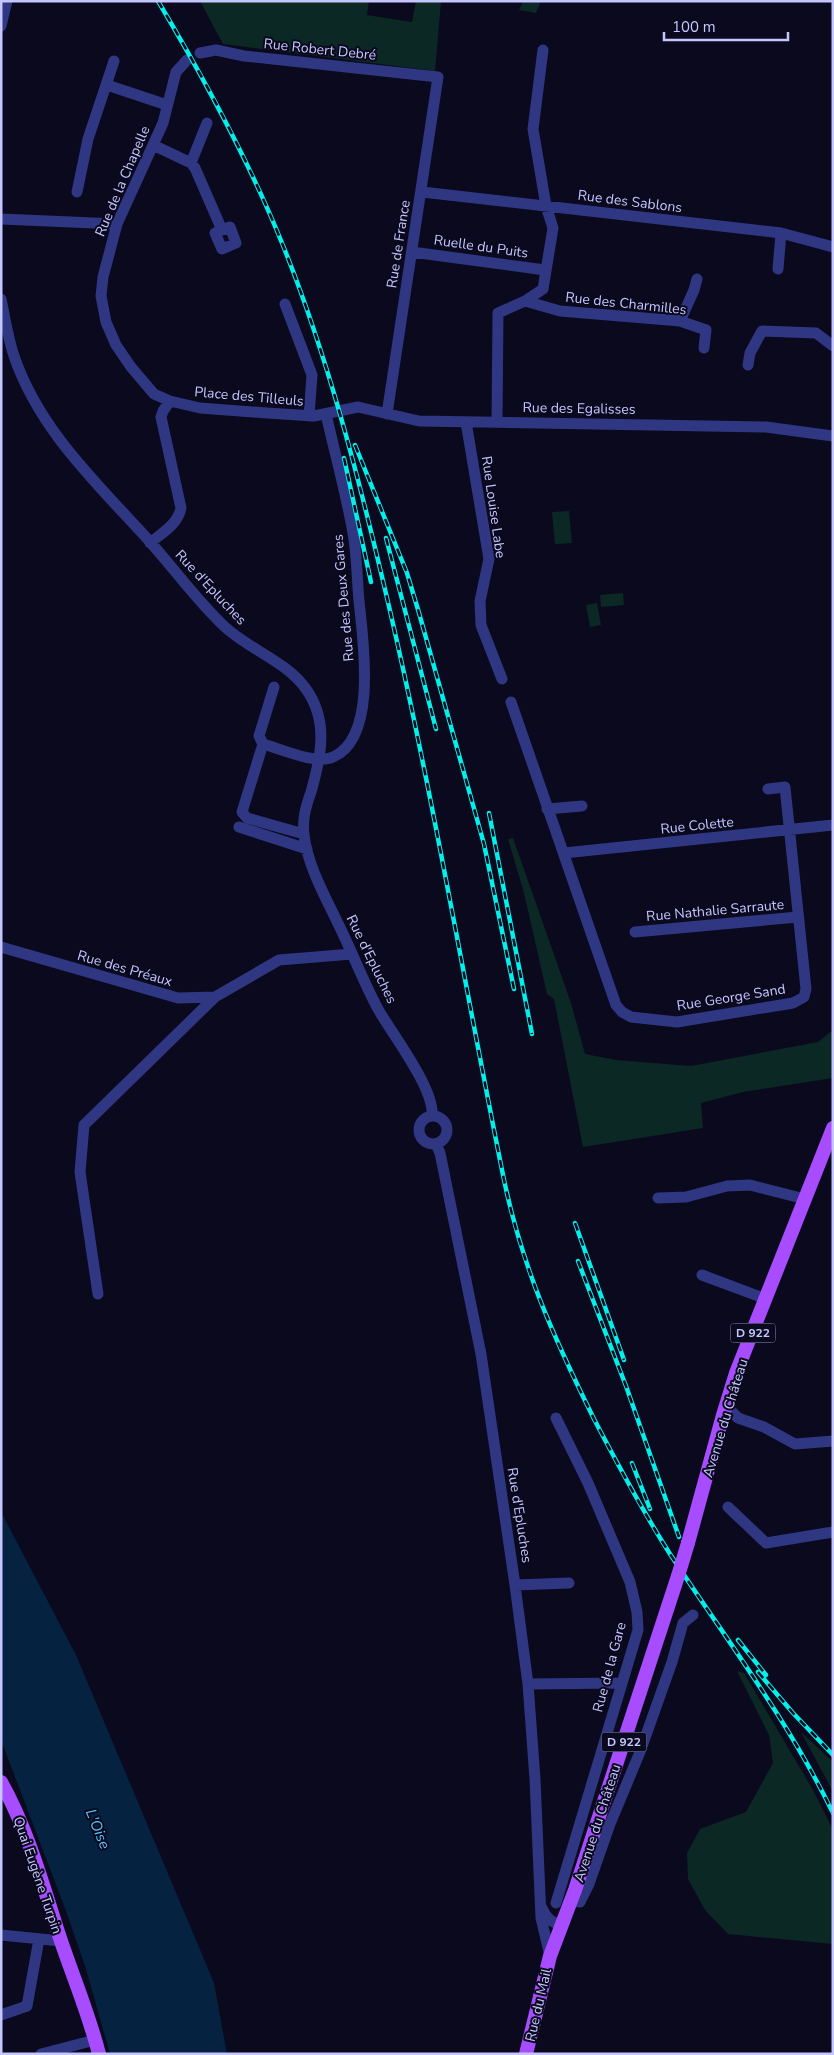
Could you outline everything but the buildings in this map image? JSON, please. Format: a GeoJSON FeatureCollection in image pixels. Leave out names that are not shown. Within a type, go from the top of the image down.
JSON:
{"type":"FeatureCollection","features":[{"type":"Feature","properties":{"kind":"main road","name":"Avenue du Château"},"geometry":{"type":"LineString","coordinates":[[550,1956],[561,1925],[565,1904],[678,1576],[736,1373],[833,1128]]}},
{"type":"Feature","properties":{"kind":"main road","name":"Quai Eugène Turpin"},"geometry":{"type":"LineString","coordinates":[[1,1782],[19,1821],[99,2054]]}},
{"type":"Feature","properties":{"kind":"main road","name":"Rue du Mail"},"geometry":{"type":"LineString","coordinates":[[526,2054],[550,1956]]}},
{"type":"Feature","properties":{"kind":"street"},"geometry":{"type":"LineString","coordinates":[[1,26],[7,1]]}},
{"type":"Feature","properties":{"kind":"street","name":"Rue Robert Debré"},"geometry":{"type":"LineString","coordinates":[[200,53],[206,50],[216,50],[244,56],[438,77]]}},
{"type":"Feature","properties":{"kind":"street"},"geometry":{"type":"LineString","coordinates":[[497,422],[498,314],[525,301],[543,289],[553,228],[546,206],[533,129],[543,50]]}},
{"type":"Feature","properties":{"kind":"street"},"geometry":{"type":"LineString","coordinates":[[77,192],[88,139],[114,60]]}},
{"type":"Feature","properties":{"kind":"street","name":"Rue de la Chapelle"},"geometry":{"type":"LineString","coordinates":[[150,542],[175,521],[180,515],[181,508],[161,417],[154,394],[130,367],[116,345],[106,322],[102,296],[103,276],[117,224],[163,123],[176,72],[187,60]]}},
{"type":"Feature","properties":{"kind":"street","name":"Rue de France"},"geometry":{"type":"LineString","coordinates":[[387,414],[438,77]]}},
{"type":"Feature","properties":{"kind":"street"},"geometry":{"type":"LineString","coordinates":[[107,85],[167,105]]}},
{"type":"Feature","properties":{"kind":"street"},"geometry":{"type":"LineString","coordinates":[[191,162],[208,123]]}},
{"type":"Feature","properties":{"kind":"street"},"geometry":{"type":"LineString","coordinates":[[153,145],[191,162],[222,230]]}},
{"type":"Feature","properties":{"kind":"street","name":"Rue des Sablons"},"geometry":{"type":"LineString","coordinates":[[422,192],[781,233],[833,247]]}},
{"type":"Feature","properties":{"kind":"street"},"geometry":{"type":"LineString","coordinates":[[1,219],[117,224]]}},
{"type":"Feature","properties":{"kind":"street"},"geometry":{"type":"LineString","coordinates":[[778,269],[781,233]]}},
{"type":"Feature","properties":{"kind":"street","name":"Ruelle du Puits"},"geometry":{"type":"LineString","coordinates":[[412,252],[545,270]]}},
{"type":"Feature","properties":{"kind":"street"},"geometry":{"type":"LineString","coordinates":[[680,321],[697,279]]}},
{"type":"Feature","properties":{"kind":"street","name":"Rue d'Epluches"},"geometry":{"type":"LineString","coordinates":[[1,299],[16,362],[25,384],[58,439],[96,485],[150,542],[225,627],[282,666],[306,690],[317,712],[322,742],[320,760],[303,816],[306,849],[328,903],[378,1008],[427,1092],[433,1108],[432,1116]]}},
{"type":"Feature","properties":{"kind":"street","name":"Rue des Charmilles"},"geometry":{"type":"LineString","coordinates":[[525,301],[560,311],[680,321],[706,330],[704,348]]}},
{"type":"Feature","properties":{"kind":"street"},"geometry":{"type":"LineString","coordinates":[[285,304],[312,375],[309,416]]}},
{"type":"Feature","properties":{"kind":"street"},"geometry":{"type":"LineString","coordinates":[[748,365],[750,353],[762,331],[816,334],[833,346]]}},
{"type":"Feature","properties":{"kind":"street","name":"Rue de la Chapelle"},"geometry":{"type":"LineString","coordinates":[[154,394],[170,401]]}},
{"type":"Feature","properties":{"kind":"street"},"geometry":{"type":"LineString","coordinates":[[161,417],[170,401]]}},
{"type":"Feature","properties":{"kind":"street","name":"Place des Tilleuls"},"geometry":{"type":"LineString","coordinates":[[170,401],[200,408],[309,416],[326,414]]}},
{"type":"Feature","properties":{"kind":"street","name":"Rue des Egalisses"},"geometry":{"type":"LineString","coordinates":[[326,414],[358,407],[412,420],[766,427],[833,436]]}},
{"type":"Feature","properties":{"kind":"street","name":"Rue des Deux Gares"},"geometry":{"type":"LineString","coordinates":[[320,760],[332,758],[347,748],[361,715],[364,697],[364,658],[353,534],[326,414]]}},
{"type":"Feature","properties":{"kind":"street","name":"Rue Louise Labe"},"geometry":{"type":"LineString","coordinates":[[466,422],[489,559],[480,601],[481,625],[502,679]]}},
{"type":"Feature","properties":{"kind":"street"},"geometry":{"type":"LineString","coordinates":[[274,687],[260,736],[263,744],[242,812],[247,818],[304,834]]}},
{"type":"Feature","properties":{"kind":"street","name":"Rue George Sand"},"geometry":{"type":"LineString","coordinates":[[510,702],[616,1005],[622,1012],[632,1017],[677,1022],[793,1003],[804,997],[806,989],[785,787],[768,789]]}},
{"type":"Feature","properties":{"kind":"street"},"geometry":{"type":"LineString","coordinates":[[263,744],[320,760]]}},
{"type":"Feature","properties":{"kind":"street"},"geometry":{"type":"LineString","coordinates":[[547,809],[582,806]]}},
{"type":"Feature","properties":{"kind":"street","name":"Rue Colette"},"geometry":{"type":"LineString","coordinates":[[564,853],[833,825]]}},
{"type":"Feature","properties":{"kind":"street"},"geometry":{"type":"LineString","coordinates":[[239,827],[306,849]]}},
{"type":"Feature","properties":{"kind":"street","name":"Rue Nathalie Sarraute"},"geometry":{"type":"LineString","coordinates":[[635,932],[798,918]]}},
{"type":"Feature","properties":{"kind":"street","name":"Rue des Préaux"},"geometry":{"type":"LineString","coordinates":[[1,947],[166,996],[178,998],[216,998]]}},
{"type":"Feature","properties":{"kind":"street"},"geometry":{"type":"LineString","coordinates":[[98,1294],[80,1172],[84,1125],[216,998],[228,989],[279,960],[352,954]]}},
{"type":"Feature","properties":{"kind":"street"},"geometry":{"type":"LineString","coordinates":[[432,1116],[444,1122],[447,1130],[444,1139],[436,1144],[423,1141],[419,1132],[424,1120],[432,1116]]}},
{"type":"Feature","properties":{"kind":"street","name":"Rue d'Epluches"},"geometry":{"type":"LineString","coordinates":[[436,1144],[440,1153],[481,1354],[515,1585],[528,1684],[542,1908],[541,1918],[550,1956]]}},
{"type":"Feature","properties":{"kind":"street"},"geometry":{"type":"LineString","coordinates":[[658,1198],[686,1197],[727,1186],[750,1185],[805,1199]]}},
{"type":"Feature","properties":{"kind":"street"},"geometry":{"type":"LineString","coordinates":[[702,1275],[766,1299]]}},
{"type":"Feature","properties":{"kind":"street"},"geometry":{"type":"LineString","coordinates":[[727,1402],[730,1410],[738,1418]]}},
{"type":"Feature","properties":{"kind":"street","name":"Rue de la Gare"},"geometry":{"type":"LineString","coordinates":[[556,1418],[588,1483],[630,1582],[638,1612],[638,1630],[622,1683],[565,1904]]}},
{"type":"Feature","properties":{"kind":"street"},"geometry":{"type":"LineString","coordinates":[[720,1424],[727,1420],[738,1418],[764,1426],[795,1444],[833,1440]]}},
{"type":"Feature","properties":{"kind":"street"},"geometry":{"type":"LineString","coordinates":[[728,1507],[766,1542],[833,1532]]}},
{"type":"Feature","properties":{"kind":"street"},"geometry":{"type":"LineString","coordinates":[[515,1585],[569,1584]]}},
{"type":"Feature","properties":{"kind":"street"},"geometry":{"type":"LineString","coordinates":[[541,1895],[565,1904],[580,1902],[589,1884],[610,1824],[640,1752],[683,1623],[693,1615]]}},
{"type":"Feature","properties":{"kind":"street"},"geometry":{"type":"LineString","coordinates":[[528,1684],[622,1683]]}},
{"type":"Feature","properties":{"kind":"street"},"geometry":{"type":"LineString","coordinates":[[542,1908],[552,1922],[561,1925]]}},
{"type":"Feature","properties":{"kind":"street","name":"Quai Eugène Turpin"},"geometry":{"type":"LineString","coordinates":[[1,1935],[61,1941]]}},
{"type":"Feature","properties":{"kind":"street","name":"Quai Eugène Turpin"},"geometry":{"type":"LineString","coordinates":[[1,2015],[27,2006],[39,1939]]}},
{"type":"Feature","properties":{"kind":"street"},"geometry":{"type":"LineString","coordinates":[[41,2054],[95,2040]]}},
{"type":"Feature","properties":{"kind":"green space"},"geometry":{"type":"Polygon","coordinates":[[[200,1],[369,1],[367,15],[412,22],[416,1],[441,1],[435,71],[223,44],[200,1]]]}},
{"type":"Feature","properties":{"kind":"green space"},"geometry":{"type":"Polygon","coordinates":[[[523,1],[541,1],[536,13],[519,10],[523,1]]]}},
{"type":"Feature","properties":{"kind":"green space"},"geometry":{"type":"Polygon","coordinates":[[[569,511],[572,543],[555,544],[552,512],[569,511]]]}},
{"type":"Feature","properties":{"kind":"green space"},"geometry":{"type":"Polygon","coordinates":[[[623,593],[624,605],[601,607],[600,595],[623,593]]]}},
{"type":"Feature","properties":{"kind":"green space"},"geometry":{"type":"Polygon","coordinates":[[[597,603],[601,625],[590,627],[586,605],[597,603]]]}},
{"type":"Feature","properties":{"kind":"green space"},"geometry":{"type":"Polygon","coordinates":[[[513,838],[571,1003],[585,1054],[616,1060],[691,1066],[818,1042],[833,1030],[833,1078],[743,1092],[701,1103],[703,1128],[583,1147],[554,999],[547,994],[524,893],[508,839],[513,838]]]}},
{"type":"Feature","properties":{"kind":"green space"},"geometry":{"type":"Polygon","coordinates":[[[737,1671],[744,1673],[813,1790],[833,1830],[833,1944],[728,1934],[705,1910],[688,1879],[687,1853],[700,1829],[746,1812],[773,1763],[769,1735],[737,1671]]]}},
{"type":"Feature","properties":{"kind":"green space"},"geometry":{"type":"Polygon","coordinates":[[[801,1732],[833,1762],[833,1792],[801,1732]]]}},
{"type":"Feature","properties":{"kind":"water","name":"L'Oise"},"geometry":{"type":"Polygon","coordinates":[[[1,1512],[76,1655],[214,1983],[227,2054],[110,2054],[86,1969],[66,1911],[1,1740],[1,1512]]]}},
{"type":"Feature","properties":{"kind":"railway"},"geometry":{"type":"LineString","coordinates":[[158,1],[225,120],[269,212],[313,326],[339,410],[373,538],[416,729],[510,1208],[540,1300],[565,1359],[594,1419],[640,1504],[670,1554],[756,1680],[796,1745],[833,1813]]}},
{"type":"Feature","properties":{"kind":"railway"},"geometry":{"type":"LineString","coordinates":[[355,445],[407,573],[419,613],[484,844],[514,989]]}},
{"type":"Feature","properties":{"kind":"railway"},"geometry":{"type":"LineString","coordinates":[[344,458],[371,582]]}},
{"type":"Feature","properties":{"kind":"railway"},"geometry":{"type":"LineString","coordinates":[[386,538],[436,729]]}},
{"type":"Feature","properties":{"kind":"railway"},"geometry":{"type":"LineString","coordinates":[[489,813],[532,1034]]}},
{"type":"Feature","properties":{"kind":"railway"},"geometry":{"type":"LineString","coordinates":[[575,1223],[624,1360]]}},
{"type":"Feature","properties":{"kind":"railway"},"geometry":{"type":"LineString","coordinates":[[578,1261],[626,1386],[679,1537]]}},
{"type":"Feature","properties":{"kind":"railway"},"geometry":{"type":"LineString","coordinates":[[632,1463],[650,1509]]}},
{"type":"Feature","properties":{"kind":"railway"},"geometry":{"type":"LineString","coordinates":[[738,1640],[766,1675]]}},
{"type":"Feature","properties":{"kind":"railway"},"geometry":{"type":"LineString","coordinates":[[758,1672],[793,1713],[833,1755]]}}]}
